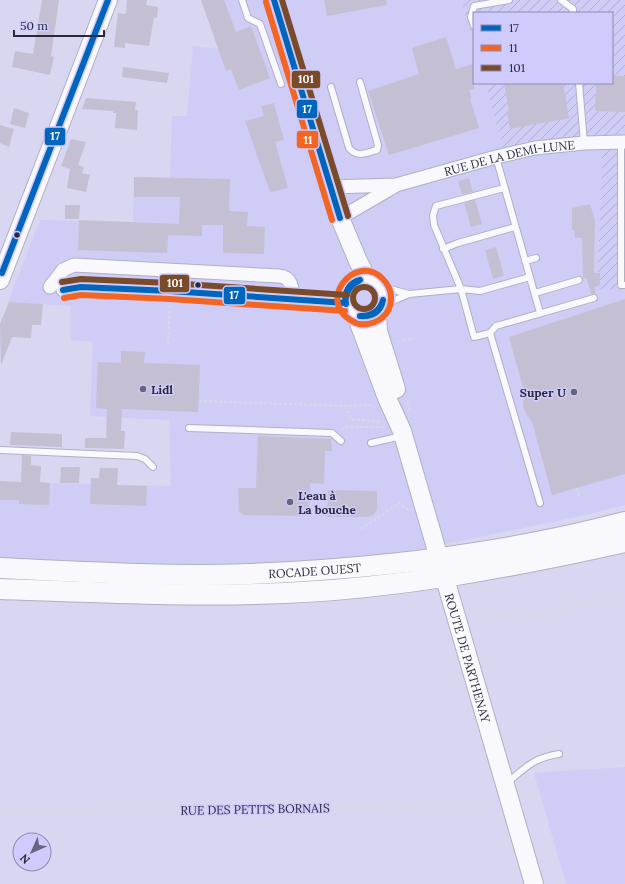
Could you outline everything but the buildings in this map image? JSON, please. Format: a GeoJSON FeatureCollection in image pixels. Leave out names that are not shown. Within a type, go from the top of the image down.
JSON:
{"type":"FeatureCollection","features":[{"type":"Feature","properties":{"kind":"main road"},"geometry":{"type":"LineString","coordinates":[[0,280],[108,0]]}},
{"type":"Feature","properties":{"kind":"main road","name":"ROUTE DE PARTHENAY"},"geometry":{"type":"LineString","coordinates":[[274,0],[340,218],[358,261],[374,283]]}},
{"type":"Feature","properties":{"kind":"main road","name":"ROUTE DE PARTHENAY"},"geometry":{"type":"LineString","coordinates":[[340,218],[343,249],[348,266],[351,301],[387,398],[403,433],[534,884]]}},
{"type":"Feature","properties":{"kind":"main road"},"geometry":{"type":"LineString","coordinates":[[360,280],[374,283],[383,294],[379,309],[367,317],[351,301],[360,280]]}},
{"type":"Feature","properties":{"kind":"main road","name":"ROUTE DE PARTHENAY"},"geometry":{"type":"LineString","coordinates":[[379,309],[378,331],[401,406],[403,433]]}},
{"type":"Feature","properties":{"kind":"main road","name":"ROCADE OUEST"},"geometry":{"type":"LineString","coordinates":[[0,568],[167,574],[250,574],[355,566],[440,557],[521,545],[625,522]]}},
{"type":"Feature","properties":{"kind":"main road"},"geometry":{"type":"LineString","coordinates":[[0,589],[183,594],[284,593],[347,588],[446,577],[525,564],[625,542]]}},
{"type":"Feature","properties":{"kind":"street","name":"RUE DE LA DEMI-LUNE"},"geometry":{"type":"LineString","coordinates":[[330,187],[396,185],[496,157],[535,148],[584,143],[623,142]]}},
{"type":"Feature","properties":{"kind":"street","name":"RUE DE LA DEMI-LUNE"},"geometry":{"type":"LineString","coordinates":[[340,218],[396,185]]}},
{"type":"Feature","properties":{"kind":"street"},"geometry":{"type":"LineString","coordinates":[[50,287],[63,270],[74,265],[284,276],[289,280],[293,290],[292,298]]}},
{"type":"Feature","properties":{"kind":"street"},"geometry":{"type":"LineString","coordinates":[[63,290],[81,287],[351,301]]}},
{"type":"Feature","properties":{"kind":"lane"},"geometry":{"type":"LineString","coordinates":[[242,0],[248,18],[260,24],[281,84]]}},
{"type":"Feature","properties":{"kind":"lane"},"geometry":{"type":"LineString","coordinates":[[473,23],[471,16],[474,6],[509,0]]}},
{"type":"Feature","properties":{"kind":"lane"},"geometry":{"type":"LineString","coordinates":[[561,0],[573,9],[573,12]]}},
{"type":"Feature","properties":{"kind":"lane"},"geometry":{"type":"LineString","coordinates":[[331,87],[349,148],[352,153],[358,155],[377,150],[378,145],[360,82]]}},
{"type":"Feature","properties":{"kind":"lane"},"geometry":{"type":"LineString","coordinates":[[579,84],[584,143]]}},
{"type":"Feature","properties":{"kind":"lane"},"geometry":{"type":"LineString","coordinates":[[623,142],[621,285],[625,285]]}},
{"type":"Feature","properties":{"kind":"lane"},"geometry":{"type":"LineString","coordinates":[[496,157],[540,313]]}},
{"type":"Feature","properties":{"kind":"lane"},"geometry":{"type":"LineString","coordinates":[[504,188],[436,206],[433,215],[434,225],[461,290],[474,337],[490,333],[496,326],[594,298]]}},
{"type":"Feature","properties":{"kind":"lane"},"geometry":{"type":"LineString","coordinates":[[444,249],[458,243],[515,227]]}},
{"type":"Feature","properties":{"kind":"lane"},"geometry":{"type":"LineString","coordinates":[[525,261],[536,258]]}},
{"type":"Feature","properties":{"kind":"lane"},"geometry":{"type":"LineString","coordinates":[[374,283],[409,294],[461,290],[480,291],[530,277]]}},
{"type":"Feature","properties":{"kind":"lane"},"geometry":{"type":"LineString","coordinates":[[534,293],[579,280]]}},
{"type":"Feature","properties":{"kind":"lane"},"geometry":{"type":"LineString","coordinates":[[379,309],[409,294]]}},
{"type":"Feature","properties":{"kind":"lane"},"geometry":{"type":"LineString","coordinates":[[490,333],[540,503]]}},
{"type":"Feature","properties":{"kind":"lane"},"geometry":{"type":"LineString","coordinates":[[189,428],[332,433],[338,439]]}},
{"type":"Feature","properties":{"kind":"lane"},"geometry":{"type":"LineString","coordinates":[[371,443],[403,433]]}},
{"type":"Feature","properties":{"kind":"lane"},"geometry":{"type":"LineString","coordinates":[[0,450],[137,456],[145,459],[153,467]]}},
{"type":"Feature","properties":{"kind":"lane"},"geometry":{"type":"LineString","coordinates":[[507,790],[531,763],[542,757],[559,754]]}},
{"type":"Feature","properties":{"kind":"path"},"geometry":{"type":"LineString","coordinates":[[394,342],[414,338]]}},
{"type":"Feature","properties":{"kind":"path"},"geometry":{"type":"LineString","coordinates":[[199,401],[346,406],[370,405]]}},
{"type":"Feature","properties":{"kind":"path"},"geometry":{"type":"LineString","coordinates":[[338,439],[344,427],[385,427],[383,422],[351,419],[346,406]]}},
{"type":"Feature","properties":{"kind":"path"},"geometry":{"type":"LineString","coordinates":[[577,488],[579,497]]}},
{"type":"Feature","properties":{"kind":"path"},"geometry":{"type":"LineString","coordinates":[[361,528],[399,504],[410,512],[412,517]]}},
{"type":"Feature","properties":{"kind":"path"},"geometry":{"type":"LineString","coordinates":[[452,600],[474,611],[496,617],[569,609],[625,594]]}},
{"type":"Feature","properties":{"kind":"path","name":"RUE DES PETITS BORNAIS"},"geometry":{"type":"LineString","coordinates":[[0,813],[465,805],[507,790]]}},
{"type":"Feature","properties":{"kind":"shaded area"},"geometry":{"type":"Polygon","coordinates":[[[201,0],[461,0],[473,42],[473,84],[485,84],[503,147],[603,134],[597,289],[625,290],[625,505],[585,515],[388,556],[217,566],[0,561],[0,482],[171,486],[169,420],[90,416],[93,342],[71,340],[71,306],[8,302],[40,220],[133,222],[134,177],[170,178],[172,116],[187,116],[193,46],[218,49],[201,0]]]}},
{"type":"Feature","properties":{"kind":"shaded area"},"geometry":{"type":"Polygon","coordinates":[[[461,0],[625,0],[625,290],[597,289],[603,134],[503,147],[485,84],[613,84],[613,12],[473,12],[473,42],[461,0]]]}},
{"type":"Feature","properties":{"kind":"shaded area"},"geometry":{"type":"Polygon","coordinates":[[[625,767],[625,884],[566,884],[534,773],[625,767]]]}},
{"type":"Feature","properties":{"kind":"transit line","name":"17"},"geometry":{"type":"LineString","coordinates":[[2,273],[108,0]]}},
{"type":"Feature","properties":{"kind":"transit line","name":"17"},"geometry":{"type":"LineString","coordinates":[[274,0],[340,218]]}},
{"type":"Feature","properties":{"kind":"transit line","name":"101"},"geometry":{"type":"LineString","coordinates":[[282,0],[348,216]]}},
{"type":"Feature","properties":{"kind":"transit line","name":"11"},"geometry":{"type":"LineString","coordinates":[[266,2],[332,220]]}},
{"type":"Feature","properties":{"kind":"transit line","name":"11"},"geometry":{"type":"LineString","coordinates":[[356,323],[344,315],[338,304],[338,294],[342,284],[350,276],[360,271],[371,272],[382,278],[387,284],[391,294],[391,303],[389,309],[382,318],[371,323],[359,324]]}},
{"type":"Feature","properties":{"kind":"transit line","name":"101"},"geometry":{"type":"LineString","coordinates":[[62,282],[81,279],[170,283],[347,295]]}},
{"type":"Feature","properties":{"kind":"transit line","name":"17"},"geometry":{"type":"LineString","coordinates":[[346,304],[346,292],[353,283],[360,280]]}},
{"type":"Feature","properties":{"kind":"transit line","name":"17"},"geometry":{"type":"LineString","coordinates":[[346,304],[348,289],[360,280]]}},
{"type":"Feature","properties":{"kind":"transit line","name":"17"},"geometry":{"type":"LineString","coordinates":[[63,290],[81,287],[170,291],[346,303]]}},
{"type":"Feature","properties":{"kind":"transit line","name":"101"},"geometry":{"type":"LineString","coordinates":[[364,287],[372,290],[375,298],[372,306],[364,309],[356,306],[353,298],[356,290],[364,287]]}},
{"type":"Feature","properties":{"kind":"transit line","name":"11"},"geometry":{"type":"LineString","coordinates":[[64,298],[81,295],[170,299],[345,311]]}},
{"type":"Feature","properties":{"kind":"transit line","name":"17"},"geometry":{"type":"LineString","coordinates":[[360,316],[372,314],[378,310],[383,300]]}},
{"type":"Feature","properties":{"kind":"transit line","name":"17"},"geometry":{"type":"LineString","coordinates":[[360,316],[372,315],[378,311],[383,300]]}},
{"type":"Feature","properties":{"kind":"place","name":"Lidl"},"geometry":{"type":"Point","coordinates":[143,389]}},
{"type":"Feature","properties":{"kind":"place","name":"Super U"},"geometry":{"type":"Point","coordinates":[574,392]}},
{"type":"Feature","properties":{"kind":"place","name":"L'eau à La bouche"},"geometry":{"type":"Point","coordinates":[290,502]}}]}
